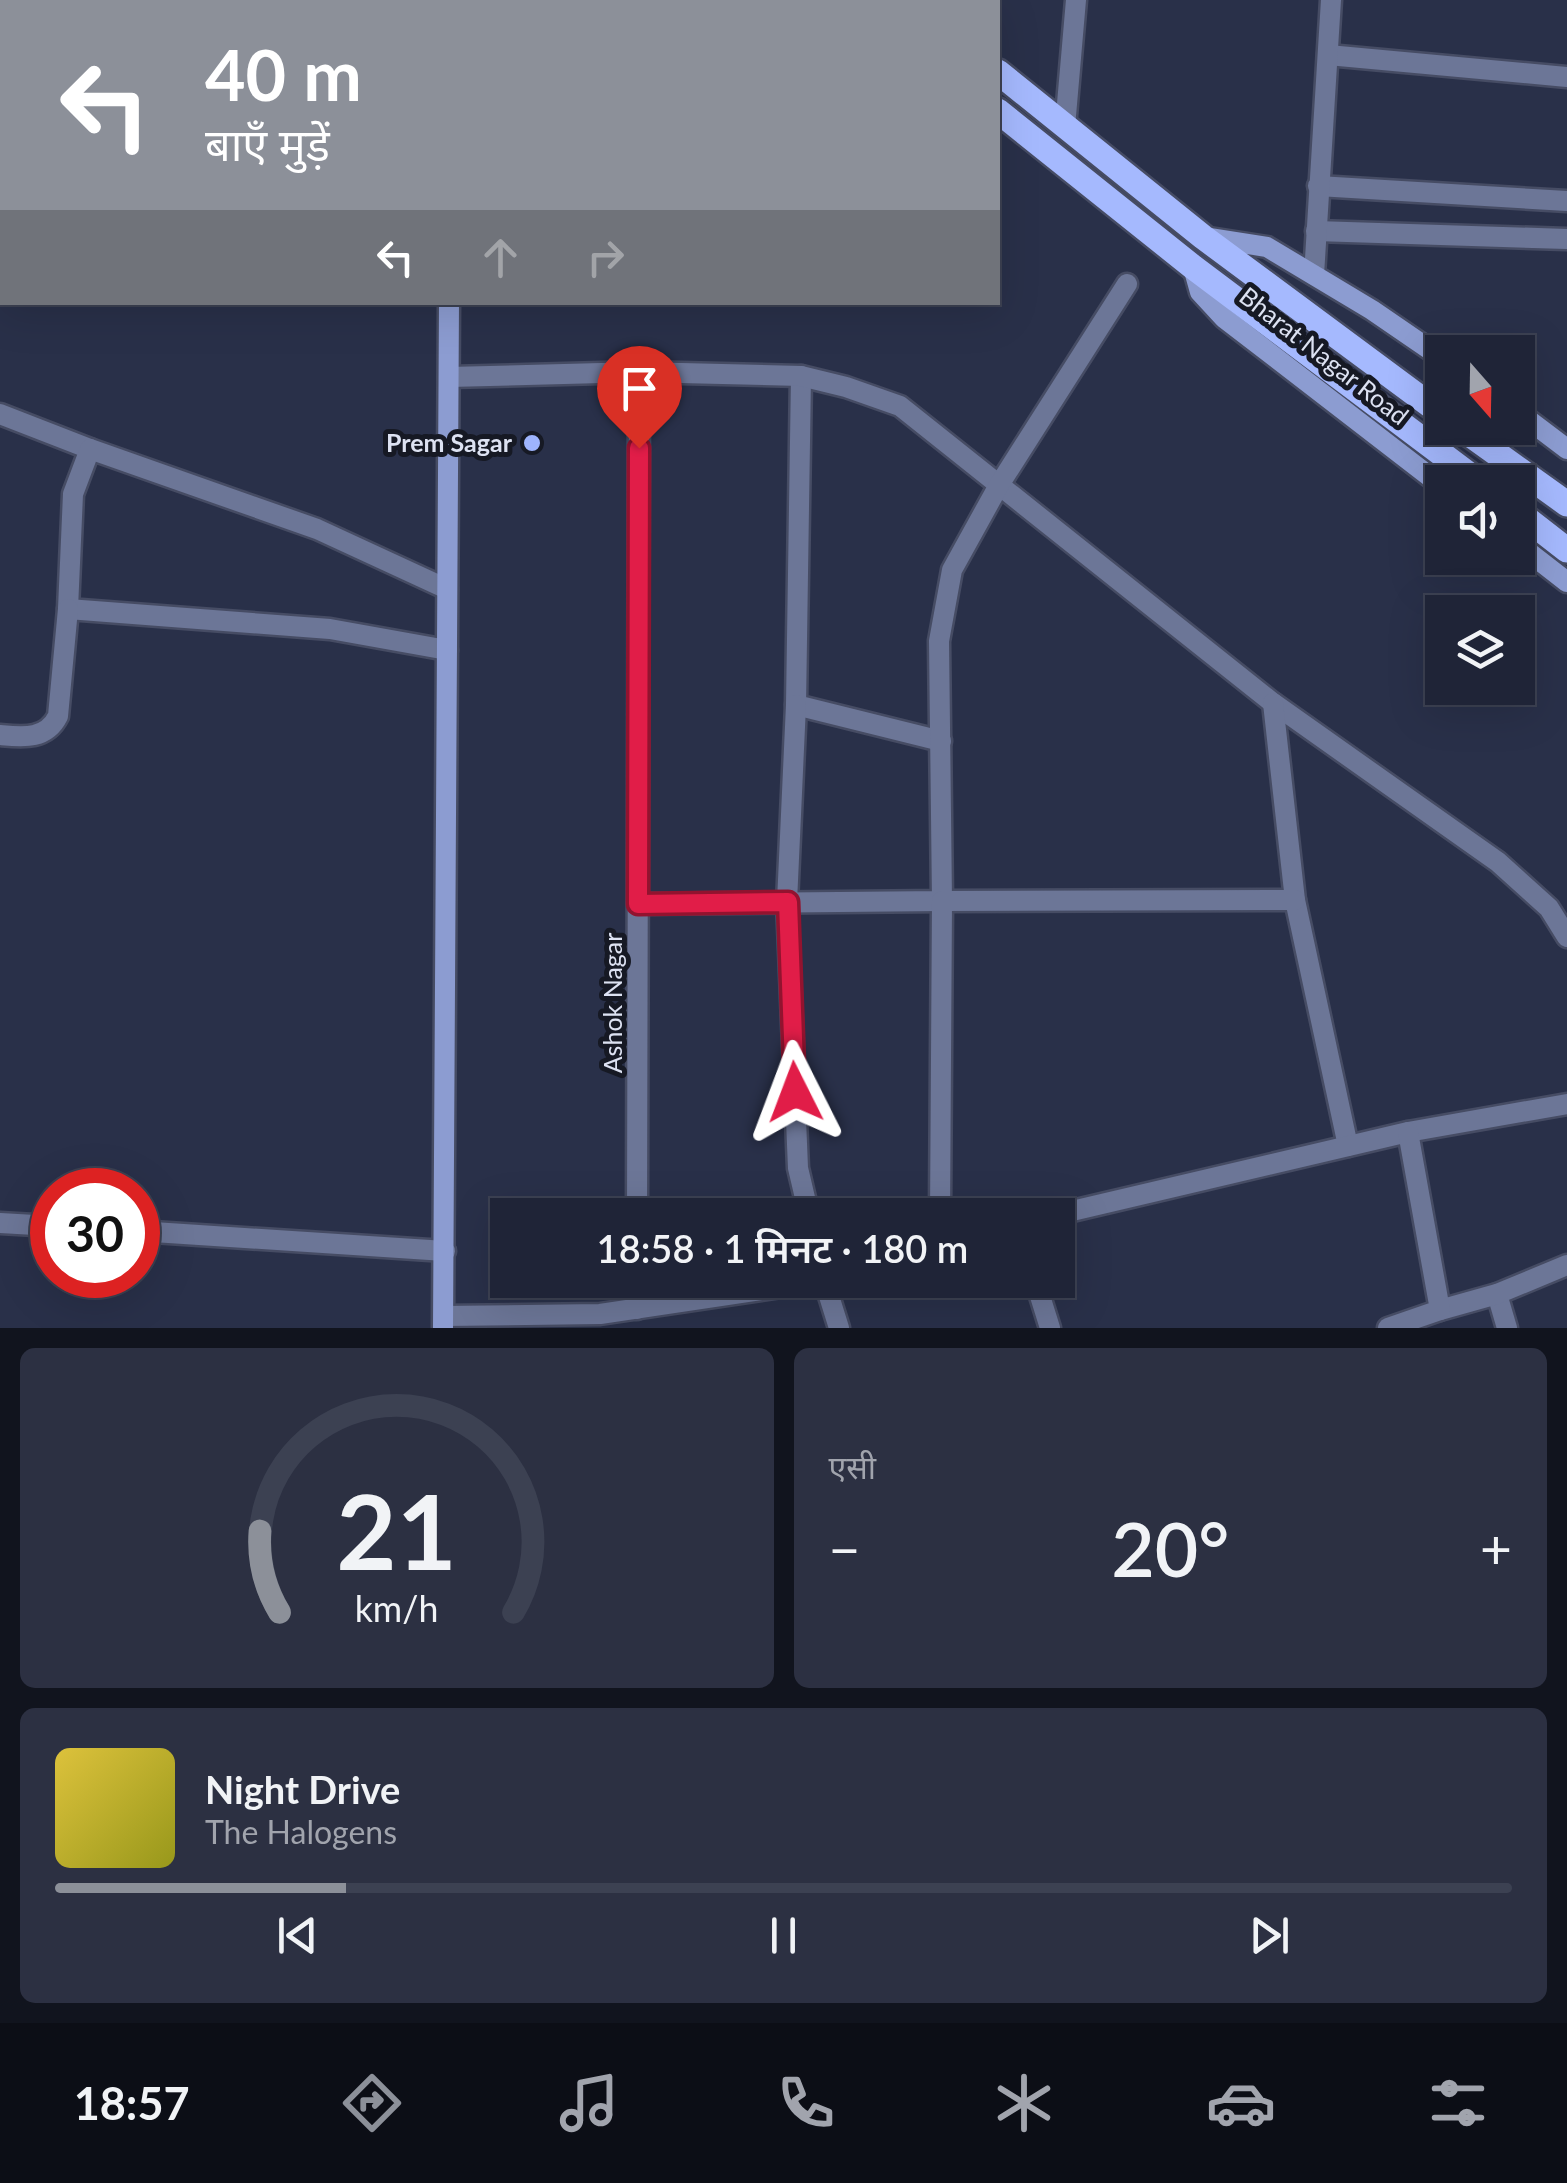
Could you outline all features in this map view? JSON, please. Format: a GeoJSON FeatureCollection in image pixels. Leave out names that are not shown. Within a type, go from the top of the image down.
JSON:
{"type":"FeatureCollection","features":[{"type":"Feature","properties":{"kind":"main road"},"geometry":{"type":"LineString","coordinates":[[1000,74],[1202,238],[1425,401]]}},
{"type":"Feature","properties":{"kind":"main road","name":"Bharat Nagar Road"},"geometry":{"type":"LineString","coordinates":[[1000,113],[1193,267]]}},
{"type":"Feature","properties":{"kind":"main road"},"geometry":{"type":"LineString","coordinates":[[1193,267],[1457,465]]}},
{"type":"Feature","properties":{"kind":"main road"},"geometry":{"type":"LineString","coordinates":[[1485,445],[1567,504]]}},
{"type":"Feature","properties":{"kind":"main road"},"geometry":{"type":"LineString","coordinates":[[1535,525],[1567,550]]}},
{"type":"Feature","properties":{"kind":"street"},"geometry":{"type":"LineString","coordinates":[[1065,127],[1076,0]]}},
{"type":"Feature","properties":{"kind":"street"},"geometry":{"type":"LineString","coordinates":[[1314,274],[1332,0]]}},
{"type":"Feature","properties":{"kind":"street"},"geometry":{"type":"LineString","coordinates":[[1328,54],[1567,77]]}},
{"type":"Feature","properties":{"kind":"street"},"geometry":{"type":"LineString","coordinates":[[1318,186],[1567,201]]}},
{"type":"Feature","properties":{"kind":"street"},"geometry":{"type":"LineString","coordinates":[[1316,231],[1567,239]]}},
{"type":"Feature","properties":{"kind":"street"},"geometry":{"type":"LineString","coordinates":[[1202,238],[1267,247],[1425,347]]}},
{"type":"Feature","properties":{"kind":"street","name":"Bharat Nagar Road"},"geometry":{"type":"LineString","coordinates":[[1193,267],[1200,292],[1224,318],[1425,473]]}},
{"type":"Feature","properties":{"kind":"street"},"geometry":{"type":"LineString","coordinates":[[940,1198],[939,642],[948,587],[969,535],[1128,284]]}},
{"type":"Feature","properties":{"kind":"street"},"geometry":{"type":"LineString","coordinates":[[449,305],[444,1322],[602,1321],[636,1309],[708,1298]]}},
{"type":"Feature","properties":{"kind":"street"},"geometry":{"type":"LineString","coordinates":[[450,377],[640,372],[801,376],[900,406],[1273,703],[1498,862],[1549,908],[1567,938]]}},
{"type":"Feature","properties":{"kind":"street","name":"Ashok Nagar"},"geometry":{"type":"LineString","coordinates":[[637,1198],[640,372]]}},
{"type":"Feature","properties":{"kind":"street"},"geometry":{"type":"LineString","coordinates":[[801,376],[796,705],[788,902],[798,1168],[805,1198]]}},
{"type":"Feature","properties":{"kind":"street"},"geometry":{"type":"LineString","coordinates":[[0,414],[317,529],[448,589]]}},
{"type":"Feature","properties":{"kind":"street"},"geometry":{"type":"LineString","coordinates":[[1535,424],[1567,448]]}},
{"type":"Feature","properties":{"kind":"street"},"geometry":{"type":"LineString","coordinates":[[0,736],[36,735],[53,725],[58,716],[68,609],[72,494],[90,449]]}},
{"type":"Feature","properties":{"kind":"street"},"geometry":{"type":"LineString","coordinates":[[1535,557],[1567,582]]}},
{"type":"Feature","properties":{"kind":"street"},"geometry":{"type":"LineString","coordinates":[[68,609],[330,629],[447,650]]}},
{"type":"Feature","properties":{"kind":"street"},"geometry":{"type":"LineString","coordinates":[[1273,703],[1295,900],[1348,1146]]}},
{"type":"Feature","properties":{"kind":"street"},"geometry":{"type":"LineString","coordinates":[[796,705],[941,741]]}},
{"type":"Feature","properties":{"kind":"street"},"geometry":{"type":"LineString","coordinates":[[638,904],[1295,900]]}},
{"type":"Feature","properties":{"kind":"street"},"geometry":{"type":"LineString","coordinates":[[1075,1210],[1408,1132],[1567,1104]]}},
{"type":"Feature","properties":{"kind":"street"},"geometry":{"type":"LineString","coordinates":[[1408,1132],[1440,1310]]}},
{"type":"Feature","properties":{"kind":"street"},"geometry":{"type":"LineString","coordinates":[[0,1222],[30,1224]]}},
{"type":"Feature","properties":{"kind":"street"},"geometry":{"type":"LineString","coordinates":[[160,1232],[444,1251]]}},
{"type":"Feature","properties":{"kind":"street"},"geometry":{"type":"LineString","coordinates":[[1388,1328],[1497,1294],[1567,1265]]}},
{"type":"Feature","properties":{"kind":"street"},"geometry":{"type":"LineString","coordinates":[[1497,1294],[1508,1328]]}},
{"type":"Feature","properties":{"kind":"street"},"geometry":{"type":"LineString","coordinates":[[636,1298],[636,1309]]}},
{"type":"Feature","properties":{"kind":"street"},"geometry":{"type":"LineString","coordinates":[[831,1298],[839,1328]]}},
{"type":"Feature","properties":{"kind":"street"},"geometry":{"type":"LineString","coordinates":[[1041,1298],[1050,1328]]}},
{"type":"Feature","properties":{"kind":"place","name":"Prem Sagar"},"geometry":{"type":"Point","coordinates":[532,443]}},
{"type":"Feature","properties":{"kind":"route"},"geometry":{"type":"LineString","coordinates":[[639,448],[638,904],[788,902],[795,1092]]}}]}
